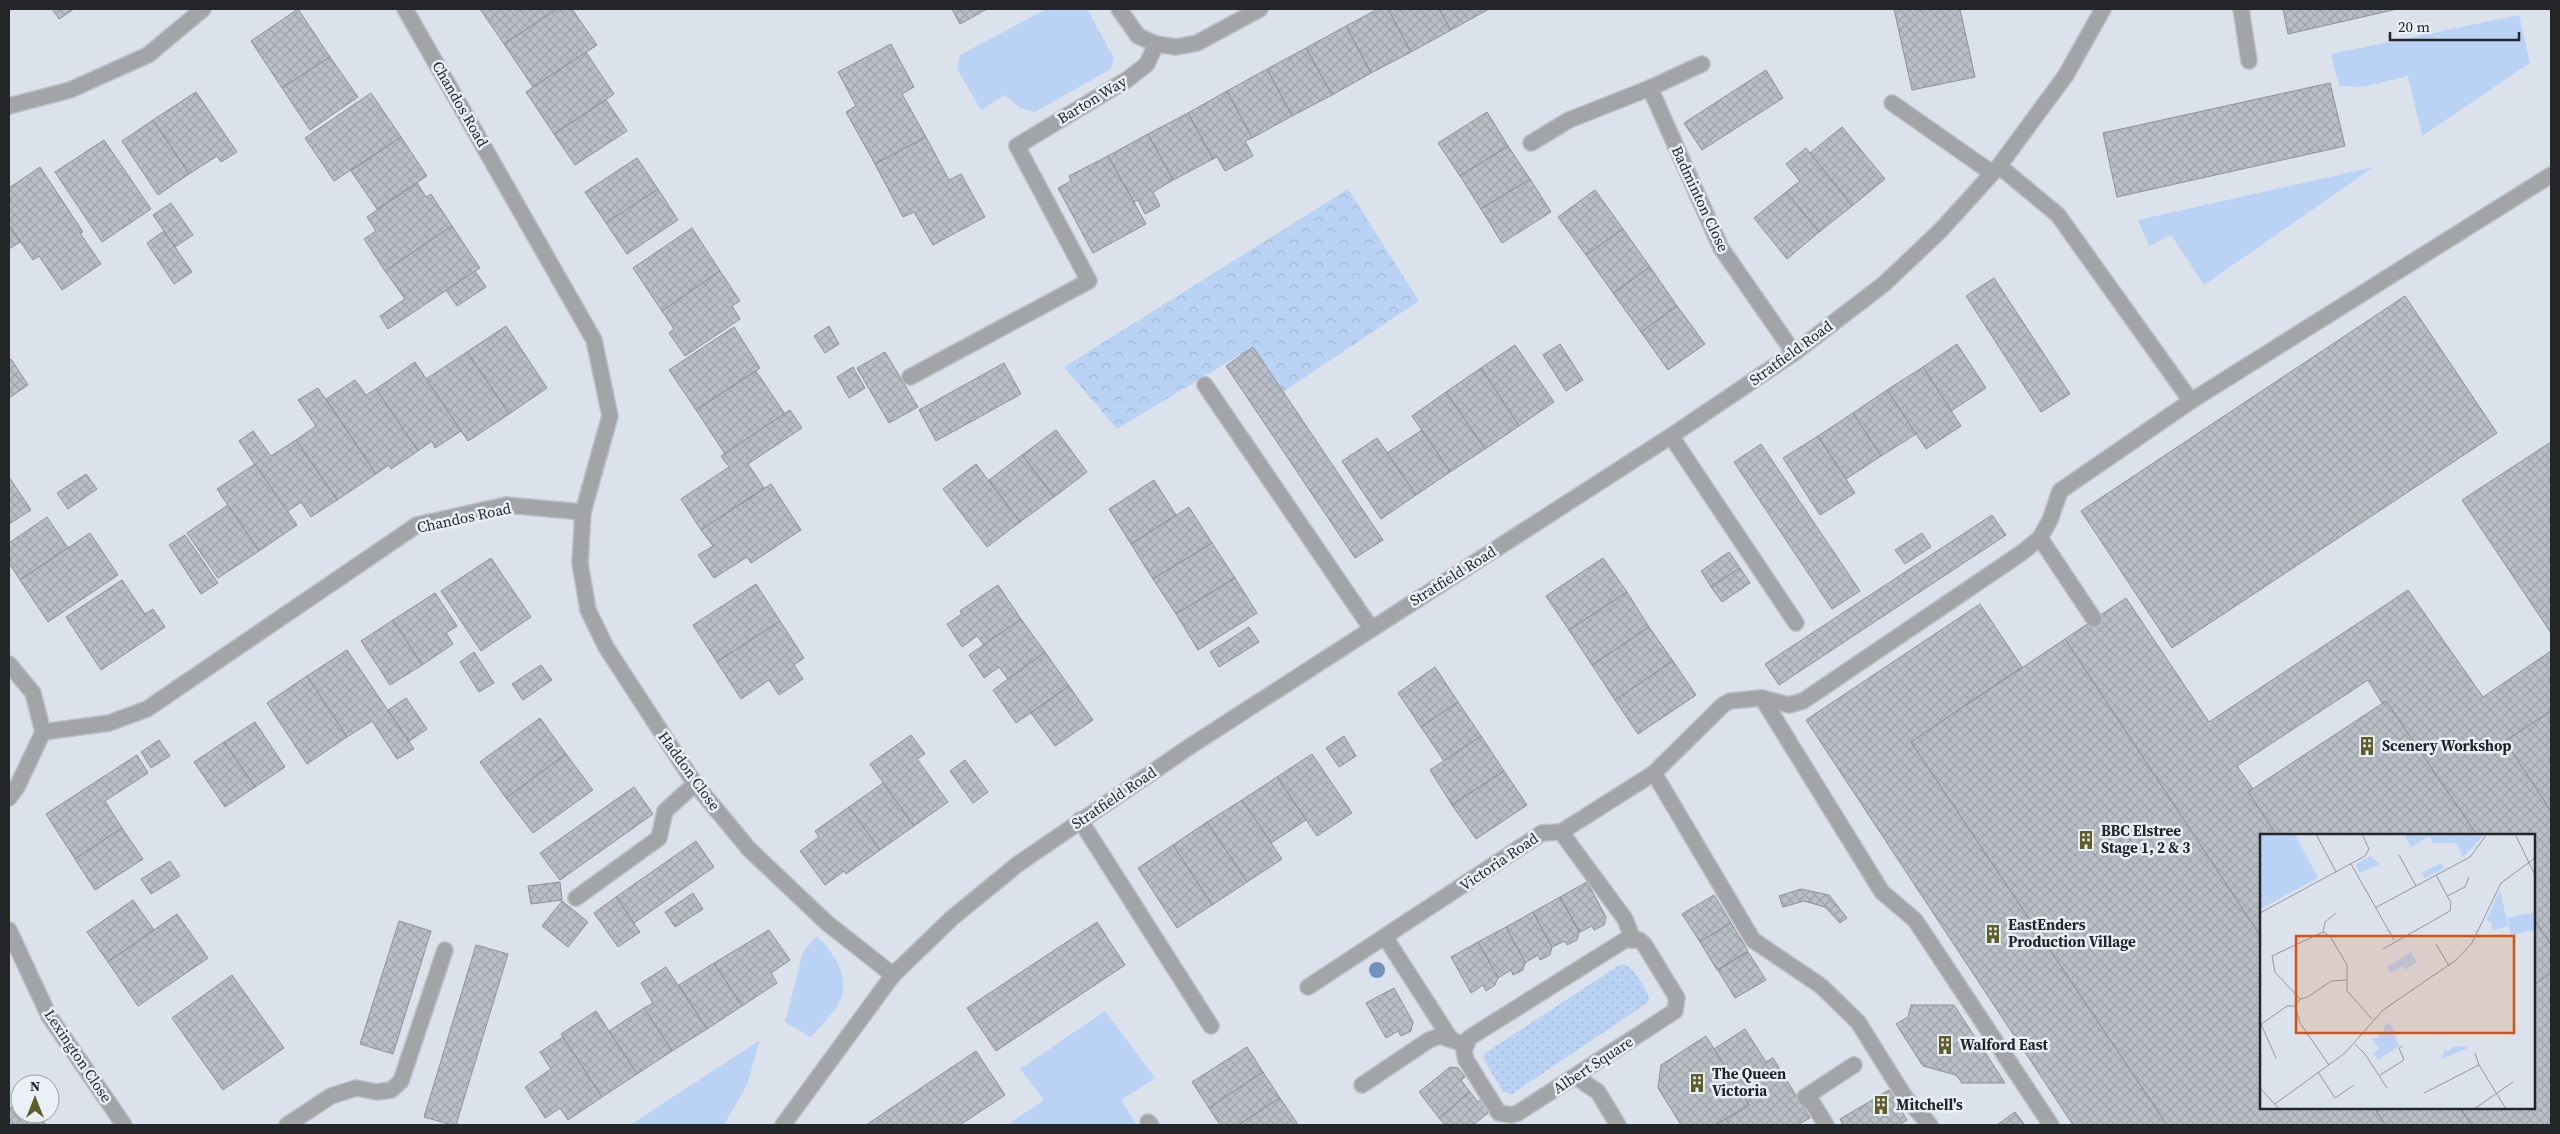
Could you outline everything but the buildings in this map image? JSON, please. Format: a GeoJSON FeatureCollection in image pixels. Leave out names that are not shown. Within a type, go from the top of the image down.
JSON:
{"type":"FeatureCollection","features":[{"type":"Feature","properties":{"kind":"street"},"geometry":{"type":"LineString","coordinates":[[9,106],[70,90],[148,55],[202,9]]}},
{"type":"Feature","properties":{"kind":"street","name":"Chandos Road"},"geometry":{"type":"LineString","coordinates":[[43,732],[109,724],[147,709],[417,525],[506,505],[583,512],[610,416],[594,340],[405,9]]}},
{"type":"Feature","properties":{"kind":"street"},"geometry":{"type":"LineString","coordinates":[[1119,9],[1138,36],[1156,44],[1176,47],[1197,43],[1260,9]]}},
{"type":"Feature","properties":{"kind":"street","name":"Stratfield Road"},"geometry":{"type":"LineString","coordinates":[[783,1125],[893,976],[952,918],[1018,864],[1080,820],[1371,628],[1671,436],[1794,353],[1884,284],[1941,230],[1995,169],[2066,74],[2104,9]]}},
{"type":"Feature","properties":{"kind":"street"},"geometry":{"type":"LineString","coordinates":[[2241,9],[2249,61]]}},
{"type":"Feature","properties":{"kind":"street","name":"Barton Way"},"geometry":{"type":"LineString","coordinates":[[910,378],[1089,280],[1017,146],[1128,79],[1147,64],[1156,44]]}},
{"type":"Feature","properties":{"kind":"street"},"geometry":{"type":"LineString","coordinates":[[1531,143],[1569,120],[1650,88],[1702,64]]}},
{"type":"Feature","properties":{"kind":"street","name":"Badminton Close"},"geometry":{"type":"LineString","coordinates":[[1650,88],[1721,248],[1794,353]]}},
{"type":"Feature","properties":{"kind":"street"},"geometry":{"type":"LineString","coordinates":[[1892,103],[1995,169],[2058,214],[2191,401]]}},
{"type":"Feature","properties":{"kind":"street"},"geometry":{"type":"LineString","coordinates":[[2094,619],[2040,538],[2050,520],[2060,491],[2191,401],[2551,175]]}},
{"type":"Feature","properties":{"kind":"street"},"geometry":{"type":"LineString","coordinates":[[1205,385],[1371,628]]}},
{"type":"Feature","properties":{"kind":"street"},"geometry":{"type":"LineString","coordinates":[[1671,436],[1796,623]]}},
{"type":"Feature","properties":{"kind":"street","name":"Haddon Close"},"geometry":{"type":"LineString","coordinates":[[583,512],[580,563],[588,610],[606,647],[695,784],[749,849],[827,923],[893,976]]}},
{"type":"Feature","properties":{"kind":"street","name":"Victoria Road"},"geometry":{"type":"LineString","coordinates":[[1308,987],[1542,833],[1561,832],[1654,773],[1723,705],[1730,701],[1762,698],[1789,705],[1803,701],[2020,554],[2040,538]]}},
{"type":"Feature","properties":{"kind":"street"},"geometry":{"type":"LineString","coordinates":[[9,664],[33,693],[43,732],[17,787],[9,798]]}},
{"type":"Feature","properties":{"kind":"street"},"geometry":{"type":"LineString","coordinates":[[1762,698],[1882,892],[1915,920],[2051,1125]]}},
{"type":"Feature","properties":{"kind":"street"},"geometry":{"type":"LineString","coordinates":[[1654,773],[1753,940],[1821,986],[1858,1022],[1905,1098],[1930,1125]]}},
{"type":"Feature","properties":{"kind":"street"},"geometry":{"type":"LineString","coordinates":[[576,898],[659,838],[665,811],[695,784]]}},
{"type":"Feature","properties":{"kind":"street"},"geometry":{"type":"LineString","coordinates":[[1080,820],[1211,1026]]}},
{"type":"Feature","properties":{"kind":"street","name":"Albert Square"},"geometry":{"type":"LineString","coordinates":[[1466,1045],[1464,1051],[1472,1072],[1494,1107],[1505,1115],[1518,1112],[1576,1077],[1675,1011],[1677,998],[1674,990],[1644,944],[1639,940],[1633,940],[1625,919],[1561,832]]}},
{"type":"Feature","properties":{"kind":"street","name":"Lexington Close"},"geometry":{"type":"LineString","coordinates":[[9,930],[49,1016],[124,1125]]}},
{"type":"Feature","properties":{"kind":"street"},"geometry":{"type":"LineString","coordinates":[[1386,937],[1450,1038]]}},
{"type":"Feature","properties":{"kind":"street"},"geometry":{"type":"LineString","coordinates":[[1362,1085],[1429,1040],[1440,1036],[1466,1045],[1469,1038],[1625,940],[1633,940]]}},
{"type":"Feature","properties":{"kind":"street"},"geometry":{"type":"LineString","coordinates":[[287,1125],[331,1096],[356,1088],[377,1092],[391,1090],[401,1081],[445,950]]}},
{"type":"Feature","properties":{"kind":"street"},"geometry":{"type":"LineString","coordinates":[[1826,1125],[1813,1104],[1805,1098],[1854,1065]]}},
{"type":"Feature","properties":{"kind":"street"},"geometry":{"type":"LineString","coordinates":[[1576,1077],[1598,1092],[1618,1125]]}},
{"type":"Feature","properties":{"kind":"green space"},"geometry":{"type":"Polygon","coordinates":[[[1046,9],[1087,9],[1114,58],[1111,69],[1035,112],[1020,108],[1005,95],[981,110],[957,69],[960,55],[1046,9]]]}},
{"type":"Feature","properties":{"kind":"green space"},"geometry":{"type":"Polygon","coordinates":[[[2519,15],[2530,63],[2422,136],[2408,76],[2363,87],[2339,86],[2331,54],[2519,15]]]}},
{"type":"Feature","properties":{"kind":"green space"},"geometry":{"type":"Polygon","coordinates":[[[2374,167],[2204,285],[2171,235],[2149,246],[2138,220],[2374,167]]]}},
{"type":"Feature","properties":{"kind":"green space"},"geometry":{"type":"Polygon","coordinates":[[[1348,189],[1419,301],[1283,392],[1253,347],[1117,429],[1064,367],[1348,189]]]}},
{"type":"Feature","properties":{"kind":"green space"},"geometry":{"type":"Polygon","coordinates":[[[817,936],[836,960],[843,979],[843,988],[836,1008],[810,1037],[785,1022],[803,952],[817,936]]]}},
{"type":"Feature","properties":{"kind":"green space"},"geometry":{"type":"Polygon","coordinates":[[[1621,964],[1635,973],[1645,988],[1649,998],[1647,1003],[1512,1094],[1503,1092],[1483,1058],[1485,1053],[1621,964]]]}},
{"type":"Feature","properties":{"kind":"green space"},"geometry":{"type":"Polygon","coordinates":[[[1105,1011],[1155,1078],[1121,1100],[1137,1125],[1007,1125],[1044,1100],[1020,1069],[1105,1011]]]}},
{"type":"Feature","properties":{"kind":"green space"},"geometry":{"type":"Polygon","coordinates":[[[760,1040],[747,1085],[724,1125],[630,1125],[760,1040]]]}},
{"type":"Feature","properties":{"kind":"place","name":"Scenery Workshop"},"geometry":{"type":"Point","coordinates":[2367,746]}},
{"type":"Feature","properties":{"kind":"place","name":"BBC Elstree Stage 1, 2 & 3"},"geometry":{"type":"Point","coordinates":[2086,840]}},
{"type":"Feature","properties":{"kind":"place","name":"EastEnders Production Village"},"geometry":{"type":"Point","coordinates":[1993,934]}},
{"type":"Feature","properties":{"kind":"place","name":"Walford East"},"geometry":{"type":"Point","coordinates":[1945,1045]}},
{"type":"Feature","properties":{"kind":"place","name":"The Queen Victoria"},"geometry":{"type":"Point","coordinates":[1697,1083]}},
{"type":"Feature","properties":{"kind":"place","name":"Mitchell's"},"geometry":{"type":"Point","coordinates":[1881,1105]}}]}
